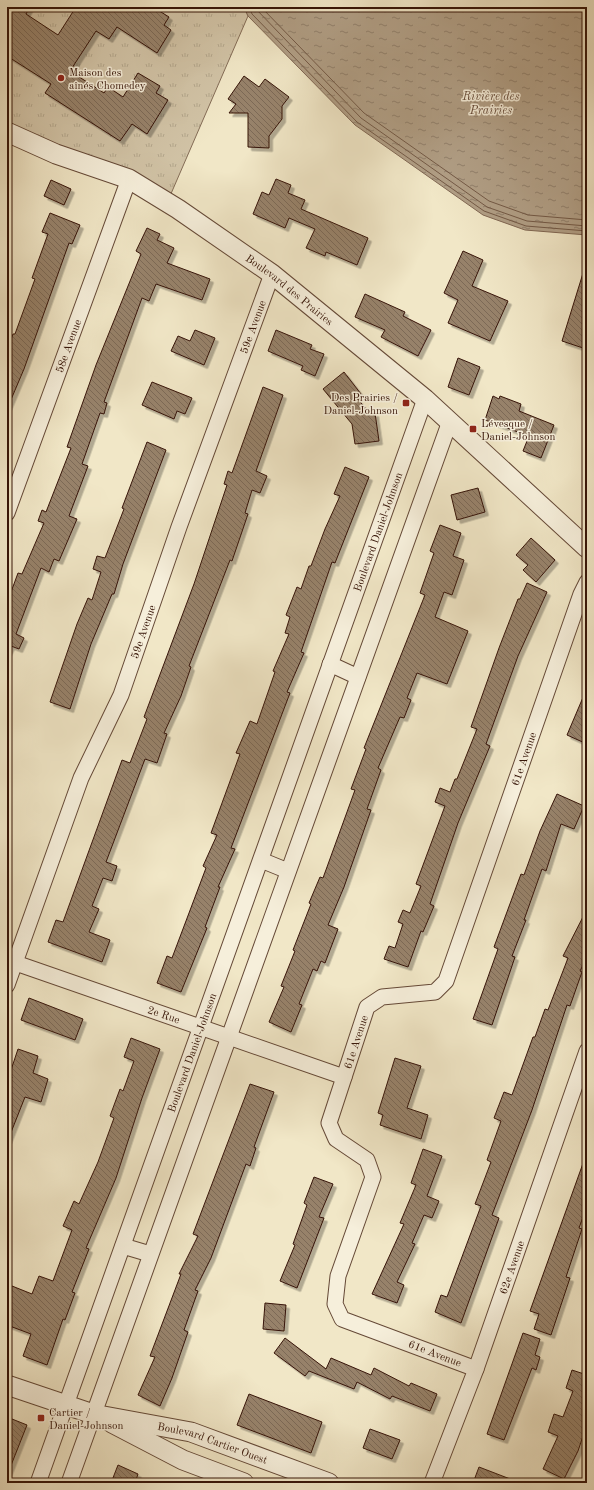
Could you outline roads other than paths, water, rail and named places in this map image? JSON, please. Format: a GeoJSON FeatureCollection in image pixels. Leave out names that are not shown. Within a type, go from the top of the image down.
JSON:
{"type":"FeatureCollection","features":[{"type":"Feature","properties":{"kind":"street","name":"Boulevard des Prairies"},"geometry":{"type":"LineString","coordinates":[[7,132],[56,154],[129,179],[178,209],[272,274],[425,399],[587,548]]}},
{"type":"Feature","properties":{"kind":"street","name":"58e Avenue"},"geometry":{"type":"LineString","coordinates":[[7,513],[129,179]]}},
{"type":"Feature","properties":{"kind":"street","name":"59e Avenue"},"geometry":{"type":"LineString","coordinates":[[7,985],[11,962],[81,778],[121,695],[179,527],[272,274]]}},
{"type":"Feature","properties":{"kind":"street","name":"Boulevard Daniel-Johnson"},"geometry":{"type":"LineString","coordinates":[[38,1483],[425,399]]}},
{"type":"Feature","properties":{"kind":"street"},"geometry":{"type":"LineString","coordinates":[[69,1483],[450,421]]}},
{"type":"Feature","properties":{"kind":"street","name":"61e Avenue"},"geometry":{"type":"LineString","coordinates":[[476,1369],[342,1319],[335,1304],[338,1276],[373,1177],[367,1160],[336,1139],[329,1123],[367,1007],[382,997],[435,992],[446,981],[581,594],[587,582]]}},
{"type":"Feature","properties":{"kind":"street"},"geometry":{"type":"LineString","coordinates":[[330,664],[358,677]]}},
{"type":"Feature","properties":{"kind":"street"},"geometry":{"type":"LineString","coordinates":[[261,860],[288,871]]}},
{"type":"Feature","properties":{"kind":"street","name":"2e Rue"},"geometry":{"type":"LineString","coordinates":[[11,962],[344,1077]]}},
{"type":"Feature","properties":{"kind":"street","name":"62e Avenue"},"geometry":{"type":"LineString","coordinates":[[432,1483],[476,1369],[587,1051]]}},
{"type":"Feature","properties":{"kind":"street"},"geometry":{"type":"LineString","coordinates":[[123,1246],[150,1254]]}},
{"type":"Feature","properties":{"kind":"street","name":"Boulevard Cartier Ouest"},"geometry":{"type":"LineString","coordinates":[[7,1385],[93,1414],[190,1432],[329,1483]]}},
{"type":"Feature","properties":{"kind":"street","name":"Boulevard Cartier Ouest"},"geometry":{"type":"LineString","coordinates":[[93,1414],[183,1460],[244,1483]]}},
{"type":"Feature","properties":{"kind":"water","name":"Rivière des Prairies"},"geometry":{"type":"Polygon","coordinates":[[[244,7],[587,7],[587,235],[525,230],[483,215],[355,125],[248,16],[244,7]]]}},
{"type":"Feature","properties":{"kind":"place","name":"Maison des aînés Chomedey"},"geometry":{"type":"Point","coordinates":[61,78]}},
{"type":"Feature","properties":{"kind":"place","name":"Des Prairies / Daniel-Johnson"},"geometry":{"type":"Point","coordinates":[406,403]}},
{"type":"Feature","properties":{"kind":"place","name":"Lévesque / Daniel-Johnson"},"geometry":{"type":"Point","coordinates":[473,429]}},
{"type":"Feature","properties":{"kind":"place","name":"Cartier / Daniel-Johnson"},"geometry":{"type":"Point","coordinates":[41,1418]}}]}
